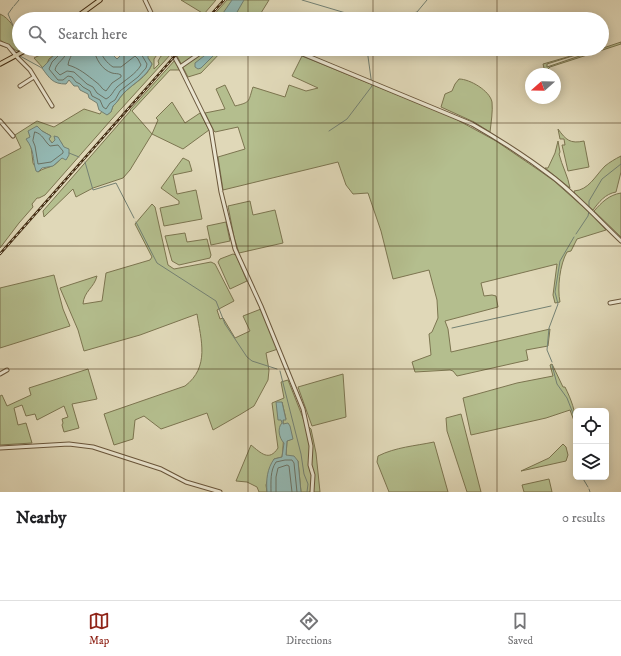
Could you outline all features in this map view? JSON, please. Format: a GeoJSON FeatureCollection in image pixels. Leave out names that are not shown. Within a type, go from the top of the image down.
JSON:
{"type":"FeatureCollection","features":[{"type":"Feature","properties":{"kind":"main road"},"geometry":{"type":"LineString","coordinates":[[84,12],[100,0]]}},
{"type":"Feature","properties":{"kind":"main road"},"geometry":{"type":"LineString","coordinates":[[0,64],[15,56]]}},
{"type":"Feature","properties":{"kind":"street"},"geometry":{"type":"LineString","coordinates":[[145,0],[151,12]]}},
{"type":"Feature","properties":{"kind":"street"},"geometry":{"type":"LineString","coordinates":[[0,43],[8,46],[12,52]]}},
{"type":"Feature","properties":{"kind":"street"},"geometry":{"type":"LineString","coordinates":[[15,56],[30,70],[52,106]]}},
{"type":"Feature","properties":{"kind":"street"},"geometry":{"type":"LineString","coordinates":[[174,56],[211,130],[221,192],[235,249],[261,306],[303,409],[311,446],[310,465],[313,475],[312,492]]}},
{"type":"Feature","properties":{"kind":"street"},"geometry":{"type":"LineString","coordinates":[[180,67],[196,56]]}},
{"type":"Feature","properties":{"kind":"street"},"geometry":{"type":"LineString","coordinates":[[308,56],[472,124],[497,138],[527,158],[554,179],[587,208],[621,242]]}},
{"type":"Feature","properties":{"kind":"street"},"geometry":{"type":"LineString","coordinates":[[20,86],[34,77]]}},
{"type":"Feature","properties":{"kind":"street"},"geometry":{"type":"LineString","coordinates":[[0,121],[13,136]]}},
{"type":"Feature","properties":{"kind":"street"},"geometry":{"type":"LineString","coordinates":[[610,303],[621,301]]}},
{"type":"Feature","properties":{"kind":"street"},"geometry":{"type":"LineString","coordinates":[[0,374],[7,370]]}},
{"type":"Feature","properties":{"kind":"street"},"geometry":{"type":"LineString","coordinates":[[0,448],[33,445],[75,444],[93,447],[112,452],[161,470],[186,482],[220,492]]}},
{"type":"Feature","properties":{"kind":"green space"},"geometry":{"type":"Polygon","coordinates":[[[181,0],[216,0],[206,12],[201,12],[181,0]]]}},
{"type":"Feature","properties":{"kind":"green space"},"geometry":{"type":"Polygon","coordinates":[[[227,0],[269,0],[262,12],[216,12],[227,0]]]}},
{"type":"Feature","properties":{"kind":"green space"},"geometry":{"type":"Polygon","coordinates":[[[0,14],[12,25],[12,48],[0,40],[0,14]]]}},
{"type":"Feature","properties":{"kind":"green space"},"geometry":{"type":"Polygon","coordinates":[[[621,42],[621,44],[609,48],[609,46],[621,42]]]}},
{"type":"Feature","properties":{"kind":"green space"},"geometry":{"type":"Polygon","coordinates":[[[38,56],[53,56],[43,68],[34,58],[38,56]]]}},
{"type":"Feature","properties":{"kind":"green space"},"geometry":{"type":"Polygon","coordinates":[[[146,56],[156,56],[154,59],[154,69],[159,64],[158,61],[161,56],[169,56],[45,195],[37,198],[32,204],[33,207],[0,248],[0,159],[21,148],[15,135],[37,121],[54,127],[84,109],[100,114],[102,111],[108,114],[123,94],[147,73],[152,64],[146,56]],[[37,126],[30,137],[33,163],[38,172],[57,163],[61,158],[63,149],[61,142],[55,140],[52,143],[49,139],[51,136],[37,126]]]}},
{"type":"Feature","properties":{"kind":"green space"},"geometry":{"type":"Polygon","coordinates":[[[177,56],[217,56],[201,73],[188,77],[177,56]]]}},
{"type":"Feature","properties":{"kind":"green space"},"geometry":{"type":"Polygon","coordinates":[[[302,56],[452,117],[496,141],[554,181],[591,214],[606,230],[577,239],[571,251],[567,252],[560,276],[560,302],[555,303],[553,295],[557,264],[481,283],[484,296],[496,296],[498,307],[445,321],[448,329],[451,352],[550,329],[548,346],[526,350],[528,360],[457,376],[450,370],[415,372],[412,362],[431,355],[429,334],[432,332],[438,318],[437,300],[429,270],[393,279],[381,231],[368,193],[353,194],[346,185],[338,162],[223,190],[218,157],[245,149],[238,127],[215,132],[205,113],[225,109],[216,89],[225,85],[235,106],[248,101],[253,87],[285,97],[289,85],[306,91],[318,88],[292,76],[302,56]]]}},
{"type":"Feature","properties":{"kind":"green space"},"geometry":{"type":"Polygon","coordinates":[[[573,56],[547,64],[547,67],[580,56],[584,56],[549,68],[544,68],[543,64],[573,56]]]}},
{"type":"Feature","properties":{"kind":"green space"},"geometry":{"type":"Polygon","coordinates":[[[175,60],[179,70],[170,70],[132,111],[152,134],[130,170],[123,178],[93,188],[76,197],[73,189],[44,217],[43,211],[175,60]]]}},
{"type":"Feature","properties":{"kind":"green space"},"geometry":{"type":"Polygon","coordinates":[[[459,79],[474,83],[488,94],[492,102],[490,132],[474,122],[441,107],[445,94],[452,91],[459,79]]]}},
{"type":"Feature","properties":{"kind":"green space"},"geometry":{"type":"Polygon","coordinates":[[[172,102],[185,123],[200,113],[209,130],[183,149],[152,134],[158,120],[156,118],[172,102]]]}},
{"type":"Feature","properties":{"kind":"green space"},"geometry":{"type":"Polygon","coordinates":[[[558,129],[563,136],[569,140],[575,142],[584,141],[589,167],[568,171],[562,145],[565,145],[564,139],[560,139],[558,129]]]}},
{"type":"Feature","properties":{"kind":"green space"},"geometry":{"type":"Polygon","coordinates":[[[558,141],[559,154],[570,188],[545,168],[548,168],[555,153],[558,141]]]}},
{"type":"Feature","properties":{"kind":"green space"},"geometry":{"type":"Polygon","coordinates":[[[621,156],[621,172],[616,192],[605,196],[593,210],[575,194],[574,191],[584,188],[605,166],[621,156]]]}},
{"type":"Feature","properties":{"kind":"green space"},"geometry":{"type":"Polygon","coordinates":[[[183,158],[189,161],[192,171],[173,175],[177,194],[196,190],[202,219],[164,226],[160,208],[179,204],[179,201],[161,188],[183,158]]]}},
{"type":"Feature","properties":{"kind":"green space"},"geometry":{"type":"Polygon","coordinates":[[[621,193],[621,237],[594,211],[606,199],[621,193]]]}},
{"type":"Feature","properties":{"kind":"green space"},"geometry":{"type":"Polygon","coordinates":[[[250,201],[253,215],[275,210],[283,243],[239,253],[234,237],[228,206],[250,201]]]}},
{"type":"Feature","properties":{"kind":"green space"},"geometry":{"type":"Polygon","coordinates":[[[152,204],[155,207],[168,265],[174,269],[211,262],[215,264],[234,301],[217,310],[220,319],[223,318],[235,338],[250,331],[243,316],[261,309],[278,349],[266,353],[269,370],[268,380],[254,406],[241,414],[213,430],[207,413],[161,429],[144,416],[135,420],[133,439],[114,445],[104,414],[185,386],[193,379],[201,362],[202,353],[202,343],[197,314],[140,335],[84,351],[78,330],[60,288],[97,276],[94,284],[85,296],[83,304],[102,301],[106,273],[150,260],[152,257],[135,224],[152,204]]]}},
{"type":"Feature","properties":{"kind":"green space"},"geometry":{"type":"Polygon","coordinates":[[[226,222],[230,241],[211,245],[207,226],[226,222]]]}},
{"type":"Feature","properties":{"kind":"green space"},"geometry":{"type":"Polygon","coordinates":[[[185,233],[187,242],[207,239],[211,255],[210,258],[179,265],[172,261],[165,236],[185,233]]]}},
{"type":"Feature","properties":{"kind":"green space"},"geometry":{"type":"Polygon","coordinates":[[[233,254],[236,255],[247,281],[230,289],[218,262],[220,259],[233,254]]]}},
{"type":"Feature","properties":{"kind":"green space"},"geometry":{"type":"Polygon","coordinates":[[[54,275],[63,309],[70,326],[0,348],[0,288],[54,275]]]}},
{"type":"Feature","properties":{"kind":"green space"},"geometry":{"type":"Polygon","coordinates":[[[552,364],[563,387],[565,387],[573,408],[573,418],[570,410],[546,418],[471,435],[463,398],[517,383],[553,376],[550,365],[552,364]]]}},
{"type":"Feature","properties":{"kind":"green space"},"geometry":{"type":"Polygon","coordinates":[[[88,369],[97,399],[72,404],[79,428],[64,432],[62,419],[68,417],[64,406],[37,420],[35,414],[26,416],[22,405],[14,408],[18,425],[26,423],[32,443],[0,445],[0,396],[2,395],[7,406],[31,395],[29,388],[88,369]]]}},
{"type":"Feature","properties":{"kind":"green space"},"geometry":{"type":"Polygon","coordinates":[[[343,374],[346,417],[312,426],[298,387],[343,374]]]}},
{"type":"Feature","properties":{"kind":"green space"},"geometry":{"type":"Polygon","coordinates":[[[288,380],[305,423],[311,429],[316,453],[320,492],[301,492],[298,461],[286,456],[287,441],[292,439],[283,424],[283,420],[286,419],[282,402],[282,457],[274,459],[266,485],[267,492],[259,492],[257,487],[247,482],[236,481],[251,445],[265,455],[271,455],[278,448],[272,403],[284,398],[281,382],[288,380]]]}},
{"type":"Feature","properties":{"kind":"green space"},"geometry":{"type":"Polygon","coordinates":[[[461,414],[481,492],[467,492],[447,431],[446,418],[461,414]]]}},
{"type":"Feature","properties":{"kind":"green space"},"geometry":{"type":"Polygon","coordinates":[[[434,442],[448,492],[389,492],[377,462],[378,456],[399,449],[434,442]]]}},
{"type":"Feature","properties":{"kind":"green space"},"geometry":{"type":"Polygon","coordinates":[[[563,444],[566,447],[568,455],[566,461],[521,471],[549,458],[563,444]]]}},
{"type":"Feature","properties":{"kind":"green space"},"geometry":{"type":"Polygon","coordinates":[[[549,479],[552,492],[524,492],[522,485],[549,479]]]}},
{"type":"Feature","properties":{"kind":"water"},"geometry":{"type":"Polygon","coordinates":[[[232,0],[244,0],[237,12],[224,12],[232,0]]]}},
{"type":"Feature","properties":{"kind":"water"},"geometry":{"type":"Polygon","coordinates":[[[53,56],[114,56],[117,59],[120,56],[148,56],[152,64],[143,77],[127,90],[113,106],[111,112],[107,115],[99,110],[97,103],[89,98],[88,94],[80,90],[78,86],[74,86],[69,80],[66,84],[55,82],[42,68],[53,56]]]}},
{"type":"Feature","properties":{"kind":"water"},"geometry":{"type":"Polygon","coordinates":[[[204,56],[213,56],[201,68],[198,69],[195,67],[195,63],[204,56]]]}},
{"type":"Feature","properties":{"kind":"water"},"geometry":{"type":"Polygon","coordinates":[[[37,126],[51,136],[49,139],[52,143],[55,140],[54,136],[58,137],[64,147],[69,149],[69,155],[66,160],[62,158],[53,166],[42,168],[38,172],[36,171],[31,147],[26,139],[30,137],[28,131],[37,126]]]}},
{"type":"Feature","properties":{"kind":"water"},"geometry":{"type":"Polygon","coordinates":[[[276,402],[282,402],[286,420],[283,420],[283,424],[288,423],[290,426],[293,439],[287,441],[286,455],[294,456],[298,461],[301,492],[267,492],[268,471],[274,459],[282,457],[284,443],[279,433],[280,425],[282,423],[281,420],[278,420],[276,402]]]}},
{"type":"Feature","properties":{"kind":"waterway"},"geometry":{"type":"LineString","coordinates":[[14,6],[19,0]]}},
{"type":"Feature","properties":{"kind":"waterway"},"geometry":{"type":"LineString","coordinates":[[302,0],[342,12]]}},
{"type":"Feature","properties":{"kind":"waterway"},"geometry":{"type":"LineString","coordinates":[[417,12],[427,0]]}},
{"type":"Feature","properties":{"kind":"waterway"},"geometry":{"type":"LineString","coordinates":[[12,23],[8,14],[13,7]]}},
{"type":"Feature","properties":{"kind":"waterway"},"geometry":{"type":"LineString","coordinates":[[0,45],[8,48]]}},
{"type":"Feature","properties":{"kind":"waterway"},"geometry":{"type":"LineString","coordinates":[[20,56],[42,68]]}},
{"type":"Feature","properties":{"kind":"waterway"},"geometry":{"type":"LineString","coordinates":[[329,131],[347,119],[372,86],[368,56]]}},
{"type":"Feature","properties":{"kind":"waterway"},"geometry":{"type":"LineString","coordinates":[[69,153],[79,157]]}},
{"type":"Feature","properties":{"kind":"waterway"},"geometry":{"type":"LineString","coordinates":[[85,162],[93,190],[116,183],[134,218]]}},
{"type":"Feature","properties":{"kind":"waterway"},"geometry":{"type":"LineString","coordinates":[[589,208],[589,201],[602,179],[621,164]]}},
{"type":"Feature","properties":{"kind":"waterway"},"geometry":{"type":"LineString","coordinates":[[576,234],[588,216],[589,211]]}},
{"type":"Feature","properties":{"kind":"waterway"},"geometry":{"type":"LineString","coordinates":[[136,222],[157,263],[216,301],[225,324],[247,357],[252,361],[277,369]]}},
{"type":"Feature","properties":{"kind":"waterway"},"geometry":{"type":"LineString","coordinates":[[552,362],[547,350],[549,328],[558,304],[555,292],[560,261],[574,237]]}},
{"type":"Feature","properties":{"kind":"waterway"},"geometry":{"type":"LineString","coordinates":[[452,328],[551,306]]}},
{"type":"Feature","properties":{"kind":"waterway"},"geometry":{"type":"LineString","coordinates":[[552,365],[557,384],[567,398],[573,413]]}},
{"type":"Feature","properties":{"kind":"waterway"},"geometry":{"type":"LineString","coordinates":[[280,371],[301,454],[304,474],[308,484],[307,492]]}},
{"type":"Feature","properties":{"kind":"waterway"},"geometry":{"type":"LineString","coordinates":[[584,480],[588,487]]}},
{"type":"Feature","properties":{"kind":"railway"},"geometry":{"type":"LineString","coordinates":[[213,12],[224,0]]}},
{"type":"Feature","properties":{"kind":"railway"},"geometry":{"type":"LineString","coordinates":[[0,254],[175,56]]}}]}
